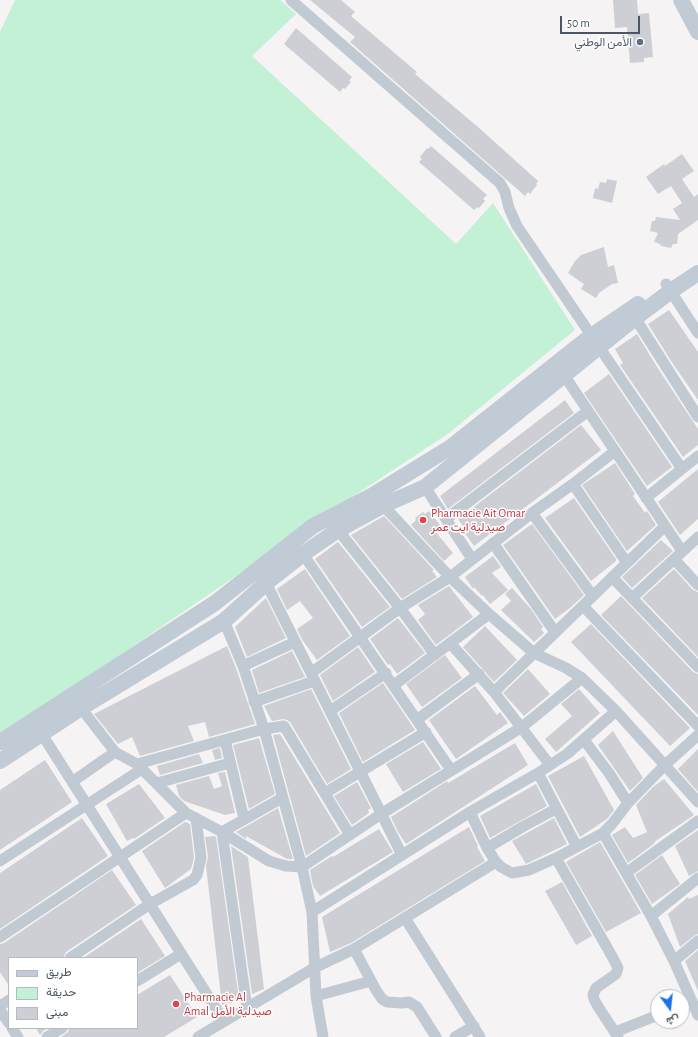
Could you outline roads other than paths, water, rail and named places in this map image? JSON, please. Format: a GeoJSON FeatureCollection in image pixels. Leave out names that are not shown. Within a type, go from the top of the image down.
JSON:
{"type":"FeatureCollection","features":[{"type":"Feature","properties":{"kind":"street"},"geometry":{"type":"LineString","coordinates":[[292,0],[500,182],[517,226],[682,469]]}},
{"type":"Feature","properties":{"kind":"street"},"geometry":{"type":"LineString","coordinates":[[681,0],[698,32]]}},
{"type":"Feature","properties":{"kind":"street"},"geometry":{"type":"LineString","coordinates":[[0,742],[81,708],[224,621],[266,583],[303,554],[633,314],[698,262]]}},
{"type":"Feature","properties":{"kind":"street"},"geometry":{"type":"LineString","coordinates":[[668,287],[698,273]]}},
{"type":"Feature","properties":{"kind":"street"},"geometry":{"type":"LineString","coordinates":[[668,287],[698,334]]}},
{"type":"Feature","properties":{"kind":"street"},"geometry":{"type":"LineString","coordinates":[[633,314],[698,417]]}},
{"type":"Feature","properties":{"kind":"street"},"geometry":{"type":"LineString","coordinates":[[0,761],[37,726],[215,603],[313,526],[378,500],[425,487],[564,375],[595,342]]}},
{"type":"Feature","properties":{"kind":"street"},"geometry":{"type":"LineString","coordinates":[[564,375],[665,526],[678,555],[698,585]]}},
{"type":"Feature","properties":{"kind":"street"},"geometry":{"type":"LineString","coordinates":[[446,519],[588,411]]}},
{"type":"Feature","properties":{"kind":"street"},"geometry":{"type":"LineString","coordinates":[[254,702],[313,677],[360,636],[450,576],[615,451]]}},
{"type":"Feature","properties":{"kind":"street"},"geometry":{"type":"LineString","coordinates":[[646,498],[698,456]]}},
{"type":"Feature","properties":{"kind":"street"},"geometry":{"type":"LineString","coordinates":[[573,484],[627,563]]}},
{"type":"Feature","properties":{"kind":"street"},"geometry":{"type":"LineString","coordinates":[[425,487],[472,559]]}},
{"type":"Feature","properties":{"kind":"street"},"geometry":{"type":"LineString","coordinates":[[378,500],[488,614],[534,653],[566,668],[582,678],[616,711],[698,802]]}},
{"type":"Feature","properties":{"kind":"street"},"geometry":{"type":"LineString","coordinates":[[532,513],[593,596]]}},
{"type":"Feature","properties":{"kind":"street"},"geometry":{"type":"LineString","coordinates":[[494,692],[665,526]]}},
{"type":"Feature","properties":{"kind":"street"},"geometry":{"type":"LineString","coordinates":[[338,530],[435,655]]}},
{"type":"Feature","properties":{"kind":"street"},"geometry":{"type":"LineString","coordinates":[[632,598],[698,537]]}},
{"type":"Feature","properties":{"kind":"street"},"geometry":{"type":"LineString","coordinates":[[493,543],[555,632]]}},
{"type":"Feature","properties":{"kind":"street"},"geometry":{"type":"LineString","coordinates":[[303,554],[386,673],[451,770]]}},
{"type":"Feature","properties":{"kind":"street"},"geometry":{"type":"LineString","coordinates":[[612,577],[698,667]]}},
{"type":"Feature","properties":{"kind":"street"},"geometry":{"type":"LineString","coordinates":[[266,583],[402,855]]}},
{"type":"Feature","properties":{"kind":"street"},"geometry":{"type":"LineString","coordinates":[[583,606],[698,726]]}},
{"type":"Feature","properties":{"kind":"street"},"geometry":{"type":"LineString","coordinates":[[394,685],[488,614]]}},
{"type":"Feature","properties":{"kind":"street"},"geometry":{"type":"LineString","coordinates":[[224,621],[243,666],[264,729],[302,867],[312,912],[316,996],[322,1037]]}},
{"type":"Feature","properties":{"kind":"street"},"geometry":{"type":"LineString","coordinates":[[243,666],[295,642]]}},
{"type":"Feature","properties":{"kind":"street"},"geometry":{"type":"LineString","coordinates":[[450,643],[494,692],[550,765]]}},
{"type":"Feature","properties":{"kind":"street"},"geometry":{"type":"LineString","coordinates":[[330,711],[386,673]]}},
{"type":"Feature","properties":{"kind":"street"},"geometry":{"type":"LineString","coordinates":[[418,720],[479,674]]}},
{"type":"Feature","properties":{"kind":"street"},"geometry":{"type":"LineString","coordinates":[[81,708],[115,752],[140,766],[191,816],[222,832],[269,861],[286,866],[302,867],[381,814],[522,727],[582,678]]}},
{"type":"Feature","properties":{"kind":"street"},"geometry":{"type":"LineString","coordinates":[[312,912],[470,812],[538,774],[567,754],[616,711]]}},
{"type":"Feature","properties":{"kind":"street"},"geometry":{"type":"LineString","coordinates":[[37,726],[224,1021]]}},
{"type":"Feature","properties":{"kind":"street"},"geometry":{"type":"LineString","coordinates":[[0,861],[140,766],[224,740],[264,729],[283,726],[350,835]]}},
{"type":"Feature","properties":{"kind":"street"},"geometry":{"type":"LineString","coordinates":[[325,793],[426,732]]}},
{"type":"Feature","properties":{"kind":"street"},"geometry":{"type":"LineString","coordinates":[[470,812],[487,848],[496,862],[506,871],[512,873],[529,870],[556,858],[603,832],[612,824],[628,803],[665,765],[698,735]]}},
{"type":"Feature","properties":{"kind":"street"},"geometry":{"type":"LineString","coordinates":[[224,740],[244,819]]}},
{"type":"Feature","properties":{"kind":"street"},"geometry":{"type":"LineString","coordinates":[[584,740],[609,773],[628,803]]}},
{"type":"Feature","properties":{"kind":"street"},"geometry":{"type":"LineString","coordinates":[[72,782],[115,752]]}},
{"type":"Feature","properties":{"kind":"street"},"geometry":{"type":"LineString","coordinates":[[157,783],[230,763]]}},
{"type":"Feature","properties":{"kind":"street"},"geometry":{"type":"LineString","coordinates":[[538,774],[577,847]]}},
{"type":"Feature","properties":{"kind":"street"},"geometry":{"type":"LineString","coordinates":[[222,832],[282,798]]}},
{"type":"Feature","properties":{"kind":"street"},"geometry":{"type":"LineString","coordinates":[[487,848],[556,809]]}},
{"type":"Feature","properties":{"kind":"street"},"geometry":{"type":"LineString","coordinates":[[0,937],[120,857],[191,816]]}},
{"type":"Feature","properties":{"kind":"street"},"geometry":{"type":"LineString","coordinates":[[71,957],[150,904],[193,880],[197,876],[201,858],[191,816]]}},
{"type":"Feature","properties":{"kind":"street"},"geometry":{"type":"LineString","coordinates":[[626,873],[698,821]]}},
{"type":"Feature","properties":{"kind":"street"},"geometry":{"type":"LineString","coordinates":[[222,832],[247,1008]]}},
{"type":"Feature","properties":{"kind":"street"},"geometry":{"type":"LineString","coordinates":[[603,832],[651,916],[674,962],[682,989]]}},
{"type":"Feature","properties":{"kind":"street"},"geometry":{"type":"LineString","coordinates":[[556,858],[618,968],[616,974],[596,988],[593,995],[597,1005],[616,1034],[650,1019]]}},
{"type":"Feature","properties":{"kind":"street"},"geometry":{"type":"LineString","coordinates":[[198,1037],[314,968],[354,949],[496,862]]}},
{"type":"Feature","properties":{"kind":"street"},"geometry":{"type":"LineString","coordinates":[[651,916],[698,878]]}},
{"type":"Feature","properties":{"kind":"street"},"geometry":{"type":"LineString","coordinates":[[405,918],[480,1037]]}},
{"type":"Feature","properties":{"kind":"street"},"geometry":{"type":"LineString","coordinates":[[674,962],[698,941]]}},
{"type":"Feature","properties":{"kind":"street"},"geometry":{"type":"LineString","coordinates":[[354,949],[382,999],[388,1002],[409,1002],[417,1007],[436,1037]]}},
{"type":"Feature","properties":{"kind":"street"},"geometry":{"type":"LineString","coordinates":[[138,980],[181,954]]}},
{"type":"Feature","properties":{"kind":"street"},"geometry":{"type":"LineString","coordinates":[[316,996],[371,981]]}},
{"type":"Feature","properties":{"kind":"street"},"geometry":{"type":"LineString","coordinates":[[690,1007],[698,1015]]}},
{"type":"Feature","properties":{"kind":"street"},"geometry":{"type":"LineString","coordinates":[[0,1010],[8,1022]]}},
{"type":"Feature","properties":{"kind":"street"},"geometry":{"type":"LineString","coordinates":[[455,1037],[474,1026]]}},
{"type":"Feature","properties":{"kind":"street"},"geometry":{"type":"LineString","coordinates":[[47,1037],[60,1029]]}},
{"type":"Feature","properties":{"kind":"place","name":"الأمن الوطني"},"geometry":{"type":"Point","coordinates":[640,42]}},
{"type":"Feature","properties":{"kind":"place","name":"Pharmacie Ait Omar صيدلية ايت عمر"},"geometry":{"type":"Point","coordinates":[423,520]}},
{"type":"Feature","properties":{"kind":"place","name":"Pharmacie Al Amal صيدلية الأمل"},"geometry":{"type":"Point","coordinates":[176,1004]}}]}
